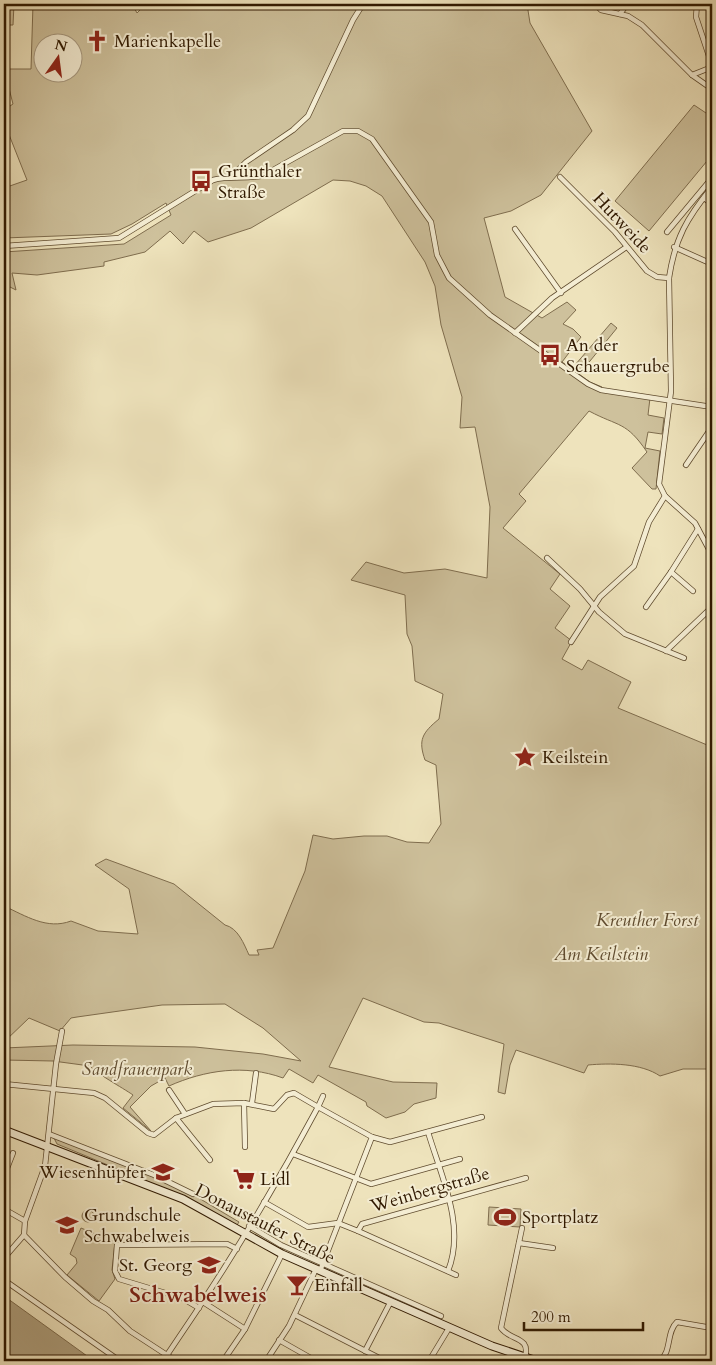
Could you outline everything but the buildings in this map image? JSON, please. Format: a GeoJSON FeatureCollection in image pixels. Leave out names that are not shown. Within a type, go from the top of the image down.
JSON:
{"type":"FeatureCollection","features":[{"type":"Feature","properties":{"kind":"main road","name":"Donaustaufer Straße"},"geometry":{"type":"LineString","coordinates":[[4,1130],[192,1203],[282,1254],[319,1268],[449,1328],[537,1361]]}},
{"type":"Feature","properties":{"kind":"street"},"geometry":{"type":"LineString","coordinates":[[238,177],[240,168],[246,162],[293,130],[308,116],[363,4]]}},
{"type":"Feature","properties":{"kind":"street"},"geometry":{"type":"LineString","coordinates":[[596,4],[601,10],[620,14],[642,25],[692,75],[712,90]]}},
{"type":"Feature","properties":{"kind":"street"},"geometry":{"type":"LineString","coordinates":[[620,14],[627,4]]}},
{"type":"Feature","properties":{"kind":"street"},"geometry":{"type":"LineString","coordinates":[[692,75],[712,66],[696,17],[697,4]]}},
{"type":"Feature","properties":{"kind":"street"},"geometry":{"type":"LineString","coordinates":[[4,246],[119,238],[213,180],[224,176],[264,175],[343,131],[358,131],[372,139],[431,222],[437,255],[449,278],[470,300],[588,384],[601,390],[712,407]]}},
{"type":"Feature","properties":{"kind":"street","name":"Hutweide"},"geometry":{"type":"LineString","coordinates":[[560,177],[615,232],[625,248],[647,271],[656,276],[669,278]]}},
{"type":"Feature","properties":{"kind":"street"},"geometry":{"type":"LineString","coordinates":[[667,232],[712,178]]}},
{"type":"Feature","properties":{"kind":"street"},"geometry":{"type":"LineString","coordinates":[[712,187],[684,225],[674,247],[669,278],[671,400],[659,484],[664,496],[690,517],[712,554]]}},
{"type":"Feature","properties":{"kind":"street"},"geometry":{"type":"LineString","coordinates":[[704,198],[712,204]]}},
{"type":"Feature","properties":{"kind":"street"},"geometry":{"type":"LineString","coordinates":[[514,229],[561,293]]}},
{"type":"Feature","properties":{"kind":"street"},"geometry":{"type":"LineString","coordinates":[[674,247],[712,264]]}},
{"type":"Feature","properties":{"kind":"street"},"geometry":{"type":"LineString","coordinates":[[515,333],[540,309],[625,248]]}},
{"type":"Feature","properties":{"kind":"street"},"geometry":{"type":"LineString","coordinates":[[686,465],[712,427]]}},
{"type":"Feature","properties":{"kind":"street"},"geometry":{"type":"LineString","coordinates":[[571,642],[593,605],[634,566],[649,522],[664,496]]}},
{"type":"Feature","properties":{"kind":"street"},"geometry":{"type":"LineString","coordinates":[[646,606],[671,572],[698,529]]}},
{"type":"Feature","properties":{"kind":"street"},"geometry":{"type":"LineString","coordinates":[[547,558],[593,605],[626,634],[684,658]]}},
{"type":"Feature","properties":{"kind":"street"},"geometry":{"type":"LineString","coordinates":[[671,572],[693,591]]}},
{"type":"Feature","properties":{"kind":"street"},"geometry":{"type":"LineString","coordinates":[[666,651],[712,607]]}},
{"type":"Feature","properties":{"kind":"street"},"geometry":{"type":"LineString","coordinates":[[4,1258],[24,1235],[25,1221],[45,1166],[62,1031]]}},
{"type":"Feature","properties":{"kind":"street"},"geometry":{"type":"LineString","coordinates":[[252,1103],[256,1073]]}},
{"type":"Feature","properties":{"kind":"street"},"geometry":{"type":"LineString","coordinates":[[4,1084],[78,1090],[100,1095],[151,1135],[157,1134],[176,1118],[213,1104],[252,1103],[274,1109],[287,1095],[294,1093],[372,1137],[390,1142],[482,1117]]}},
{"type":"Feature","properties":{"kind":"street"},"geometry":{"type":"LineString","coordinates":[[169,1090],[185,1114]]}},
{"type":"Feature","properties":{"kind":"street"},"geometry":{"type":"LineString","coordinates":[[166,1355],[203,1302],[237,1248],[293,1154],[323,1096]]}},
{"type":"Feature","properties":{"kind":"street"},"geometry":{"type":"LineString","coordinates":[[244,1103],[245,1147]]}},
{"type":"Feature","properties":{"kind":"street"},"geometry":{"type":"LineString","coordinates":[[176,1118],[210,1160]]}},
{"type":"Feature","properties":{"kind":"street"},"geometry":{"type":"LineString","coordinates":[[428,1132],[456,1233],[453,1255],[448,1271]]}},
{"type":"Feature","properties":{"kind":"street","name":"Donaustaufer Straße"},"geometry":{"type":"LineString","coordinates":[[50,1134],[136,1168],[193,1194]]}},
{"type":"Feature","properties":{"kind":"street"},"geometry":{"type":"LineString","coordinates":[[266,1361],[295,1314],[319,1268],[372,1137]]}},
{"type":"Feature","properties":{"kind":"street"},"geometry":{"type":"LineString","coordinates":[[4,1176],[13,1153]]}},
{"type":"Feature","properties":{"kind":"street"},"geometry":{"type":"LineString","coordinates":[[293,1154],[355,1179],[374,1184],[460,1158]]}},
{"type":"Feature","properties":{"kind":"street","name":"Weinbergstraße"},"geometry":{"type":"LineString","coordinates":[[264,1202],[308,1227],[338,1223],[358,1231],[362,1224],[526,1178]]}},
{"type":"Feature","properties":{"kind":"street"},"geometry":{"type":"LineString","coordinates":[[4,1209],[25,1221]]}},
{"type":"Feature","properties":{"kind":"street","name":"Donaustaufer Straße"},"geometry":{"type":"LineString","coordinates":[[249,1226],[319,1268],[441,1316]]}},
{"type":"Feature","properties":{"kind":"street"},"geometry":{"type":"LineString","coordinates":[[522,1228],[501,1328],[506,1333],[524,1342],[527,1348],[525,1357]]}},
{"type":"Feature","properties":{"kind":"street"},"geometry":{"type":"LineString","coordinates":[[358,1231],[456,1274]]}},
{"type":"Feature","properties":{"kind":"street"},"geometry":{"type":"LineString","coordinates":[[24,1235],[92,1301],[108,1310],[130,1331],[176,1361]]}},
{"type":"Feature","properties":{"kind":"street"},"geometry":{"type":"LineString","coordinates":[[519,1243],[553,1248]]}},
{"type":"Feature","properties":{"kind":"street"},"geometry":{"type":"LineString","coordinates":[[199,1308],[182,1298],[119,1279],[115,1271],[117,1244],[227,1244],[237,1248]]}},
{"type":"Feature","properties":{"kind":"street"},"geometry":{"type":"LineString","coordinates":[[223,1361],[245,1329],[282,1254]]}},
{"type":"Feature","properties":{"kind":"street"},"geometry":{"type":"LineString","coordinates":[[4,1280],[120,1361]]}},
{"type":"Feature","properties":{"kind":"street"},"geometry":{"type":"LineString","coordinates":[[365,1351],[391,1301]]}},
{"type":"Feature","properties":{"kind":"street"},"geometry":{"type":"LineString","coordinates":[[203,1302],[245,1329]]}},
{"type":"Feature","properties":{"kind":"street"},"geometry":{"type":"LineString","coordinates":[[295,1314],[385,1361]]}},
{"type":"Feature","properties":{"kind":"street"},"geometry":{"type":"LineString","coordinates":[[660,1361],[666,1354],[674,1326],[677,1322],[712,1328]]}},
{"type":"Feature","properties":{"kind":"street"},"geometry":{"type":"LineString","coordinates":[[429,1361],[449,1328]]}},
{"type":"Feature","properties":{"kind":"street"},"geometry":{"type":"LineString","coordinates":[[280,1340],[316,1361]]}},
{"type":"Feature","properties":{"kind":"green space"},"geometry":{"type":"Polygon","coordinates":[[[4,4],[14,4],[13,25],[4,25],[4,4]]]}},
{"type":"Feature","properties":{"kind":"green space"},"geometry":{"type":"Polygon","coordinates":[[[33,4],[132,4],[137,13],[146,4],[527,4],[530,23],[592,131],[541,195],[511,211],[484,218],[505,297],[542,318],[567,302],[576,310],[563,324],[573,329],[581,337],[562,362],[590,382],[602,387],[600,390],[650,398],[648,415],[664,418],[662,434],[648,432],[645,448],[660,451],[656,489],[652,489],[632,468],[647,452],[640,442],[621,426],[589,411],[519,494],[526,501],[503,528],[560,574],[550,589],[570,606],[555,628],[572,641],[562,659],[582,670],[588,660],[631,682],[618,708],[712,747],[712,1069],[683,1069],[660,1076],[635,1066],[606,1064],[588,1065],[584,1073],[516,1050],[510,1065],[505,1094],[498,1092],[504,1044],[439,1023],[424,1022],[363,998],[329,1067],[393,1082],[437,1083],[436,1098],[414,1104],[405,1112],[386,1118],[367,1106],[366,1102],[318,1075],[313,1083],[289,1069],[283,1078],[254,1071],[225,1071],[197,1076],[169,1086],[165,1078],[151,1086],[130,1107],[151,1131],[123,1108],[133,1095],[90,1066],[53,1061],[4,1060],[4,1048],[73,1045],[195,1047],[263,1054],[301,1061],[263,1028],[225,1004],[162,1005],[77,1017],[71,1018],[60,1031],[29,1018],[4,1042],[4,906],[29,918],[45,923],[54,924],[71,921],[98,931],[138,934],[129,889],[95,865],[106,859],[174,884],[225,925],[234,929],[249,955],[259,955],[257,950],[273,948],[305,871],[313,835],[333,839],[387,836],[407,842],[429,843],[441,824],[436,765],[425,760],[422,742],[425,733],[439,719],[443,694],[415,681],[412,646],[407,634],[405,595],[351,580],[366,562],[404,573],[445,569],[487,578],[490,507],[475,427],[460,428],[462,397],[441,325],[435,286],[425,262],[382,196],[366,186],[350,181],[333,180],[251,228],[208,242],[194,231],[183,244],[170,231],[145,252],[104,262],[104,266],[37,275],[12,273],[16,290],[4,284],[4,252],[124,244],[171,215],[166,203],[132,224],[111,234],[4,238],[4,188],[27,180],[4,122],[4,110],[13,104],[4,69],[31,69],[32,36],[32,82],[82,82],[82,32],[32,32],[33,4]]]}},
{"type":"Feature","properties":{"kind":"green space"},"geometry":{"type":"Polygon","coordinates":[[[694,105],[712,117],[712,131],[709,136],[712,139],[712,155],[649,231],[615,201],[694,105]]]}},
{"type":"Feature","properties":{"kind":"green space"},"geometry":{"type":"Polygon","coordinates":[[[611,323],[617,328],[581,372],[575,365],[611,323]]]}},
{"type":"Feature","properties":{"kind":"green space"},"geometry":{"type":"Polygon","coordinates":[[[54,1138],[153,1176],[197,1197],[239,1222],[237,1225],[190,1199],[57,1144],[54,1138]]]}},
{"type":"Feature","properties":{"kind":"green space","name":"Sportplatz"},"geometry":{"type":"Polygon","coordinates":[[[489,1207],[521,1209],[520,1227],[488,1225],[489,1207]]]}},
{"type":"Feature","properties":{"kind":"green space"},"geometry":{"type":"Polygon","coordinates":[[[86,1210],[90,1210],[94,1216],[90,1222],[86,1222],[82,1218],[82,1214],[86,1210]]]}},
{"type":"Feature","properties":{"kind":"green space"},"geometry":{"type":"Polygon","coordinates":[[[81,1228],[115,1242],[112,1270],[115,1279],[99,1301],[67,1275],[77,1263],[76,1258],[70,1254],[81,1228]]]}},
{"type":"Feature","properties":{"kind":"shaded area"},"geometry":{"type":"Polygon","coordinates":[[[4,1296],[94,1361],[4,1361],[4,1296]]]}},
{"type":"Feature","properties":{"kind":"place","name":"Marienkapelle"},"geometry":{"type":"Point","coordinates":[97,41]}},
{"type":"Feature","properties":{"kind":"place","name":"Grünthaler Straße"},"geometry":{"type":"Point","coordinates":[201,181]}},
{"type":"Feature","properties":{"kind":"place","name":"An der Schauergrube"},"geometry":{"type":"Point","coordinates":[550,355]}},
{"type":"Feature","properties":{"kind":"place","name":"Keilstein"},"geometry":{"type":"Point","coordinates":[525,757]}},
{"type":"Feature","properties":{"kind":"place","name":"Wiesenhüpfer"},"geometry":{"type":"Point","coordinates":[163,1172]}},
{"type":"Feature","properties":{"kind":"place","name":"Lidl"},"geometry":{"type":"Point","coordinates":[244,1179]}},
{"type":"Feature","properties":{"kind":"place","name":"Sportplatz"},"geometry":{"type":"Point","coordinates":[505,1217]}},
{"type":"Feature","properties":{"kind":"place","name":"Grundschule Schwabelweis"},"geometry":{"type":"Point","coordinates":[67,1225]}},
{"type":"Feature","properties":{"kind":"place","name":"St. Georg"},"geometry":{"type":"Point","coordinates":[209,1265]}},
{"type":"Feature","properties":{"kind":"place","name":"Einfall"},"geometry":{"type":"Point","coordinates":[297,1285]}},
{"type":"Feature","properties":{"kind":"district","name":"Schwabelweis"},"geometry":{"type":"Point","coordinates":[198,1295]}},
{"type":"Feature","properties":{"kind":"park label","name":"Kreuther Forst"},"geometry":{"type":"Point","coordinates":[647,920]}},
{"type":"Feature","properties":{"kind":"park label","name":"Am Keilstein"},"geometry":{"type":"Point","coordinates":[601,954]}},
{"type":"Feature","properties":{"kind":"park label","name":"Sandfrauenpark"},"geometry":{"type":"Point","coordinates":[137,1069]}}]}
